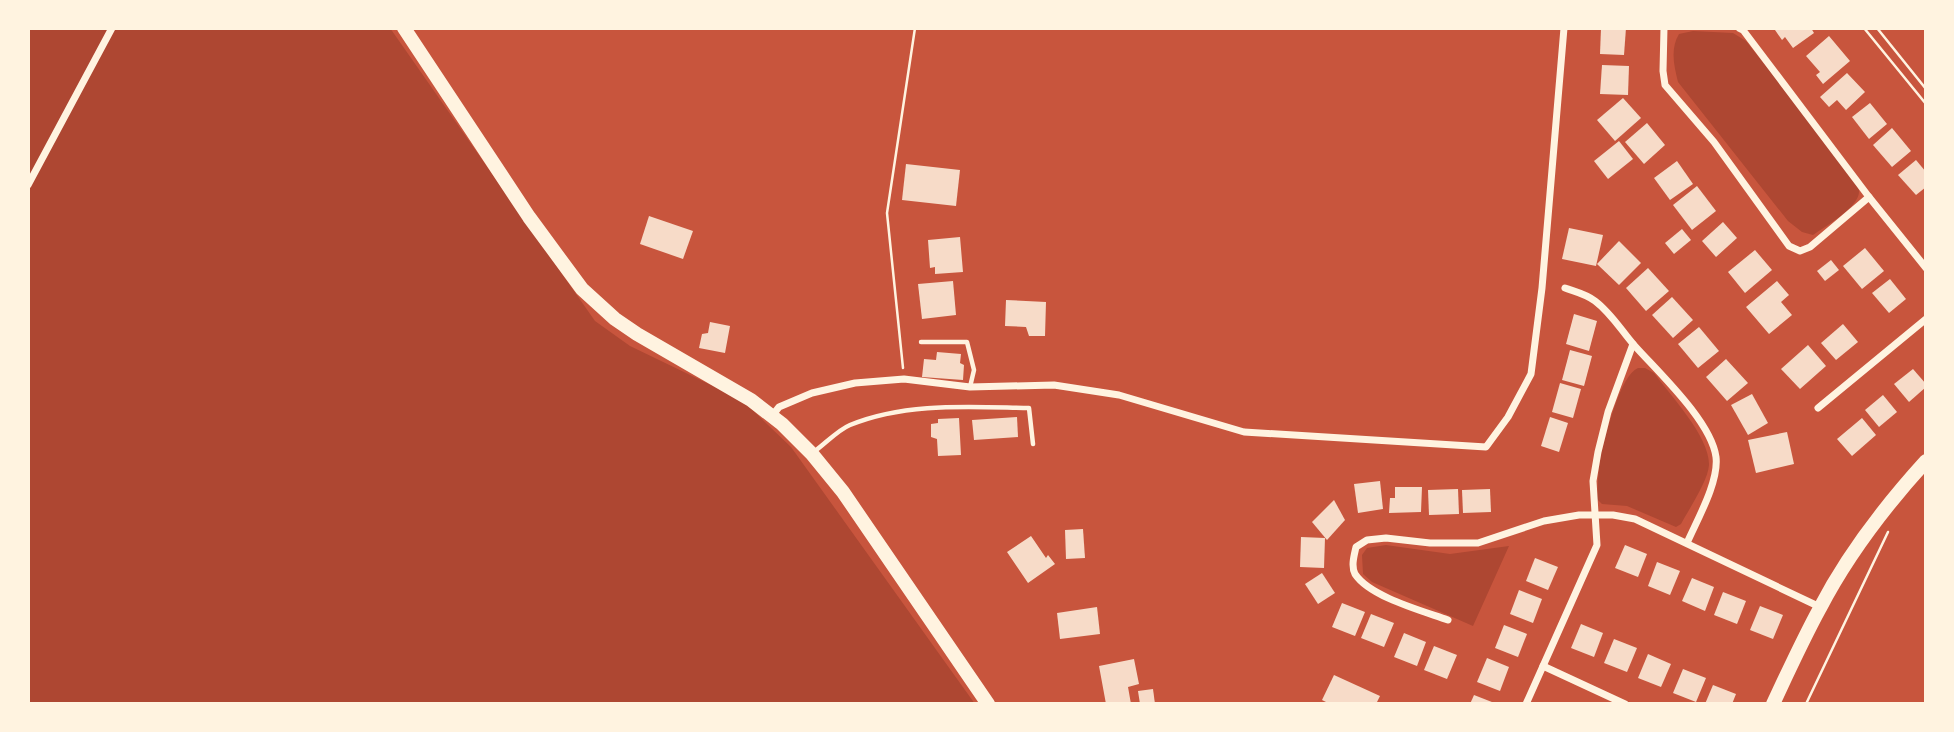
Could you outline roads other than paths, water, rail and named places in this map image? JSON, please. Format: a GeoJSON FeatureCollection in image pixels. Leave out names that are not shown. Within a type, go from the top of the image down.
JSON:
{"type":"FeatureCollection","features":[{"type":"Feature","properties":{"kind":"main road"},"geometry":{"type":"LineString","coordinates":[[404,28],[528,217],[582,289],[636,334],[751,400],[812,454],[843,492],[988,704]]}},
{"type":"Feature","properties":{"kind":"main road"},"geometry":{"type":"LineString","coordinates":[[1773,704],[1820,607],[1857,547],[1901,488],[1926,461]]}},
{"type":"Feature","properties":{"kind":"street"},"geometry":{"type":"LineString","coordinates":[[28,185],[112,28]]}},
{"type":"Feature","properties":{"kind":"street"},"geometry":{"type":"LineString","coordinates":[[772,416],[779,407],[812,393],[855,383],[904,379],[970,387],[1054,385],[1119,395],[1244,432],[1486,447],[1508,417],[1531,374],[1542,288],[1563,28]]}},
{"type":"Feature","properties":{"kind":"street"},"geometry":{"type":"LineString","coordinates":[[1664,28],[1665,85],[1714,142],[1789,246],[1801,251],[1810,247],[1869,197]]}},
{"type":"Feature","properties":{"kind":"street"},"geometry":{"type":"LineString","coordinates":[[1739,28],[1926,268]]}},
{"type":"Feature","properties":{"kind":"street"},"geometry":{"type":"LineString","coordinates":[[1565,288],[1583,294],[1595,302],[1674,388],[1707,434],[1716,454],[1716,469],[1687,543]]}},
{"type":"Feature","properties":{"kind":"street"},"geometry":{"type":"LineString","coordinates":[[1818,408],[1926,319]]}},
{"type":"Feature","properties":{"kind":"street"},"geometry":{"type":"LineString","coordinates":[[1525,704],[1597,545],[1593,481],[1598,452],[1608,412],[1633,344]]}},
{"type":"Feature","properties":{"kind":"street"},"geometry":{"type":"LineString","coordinates":[[1448,620],[1387,597],[1363,583],[1354,572],[1356,547],[1367,540],[1386,538],[1430,543],[1478,543],[1544,521],[1579,514],[1614,515],[1635,519],[1820,607]]}},
{"type":"Feature","properties":{"kind":"street"},"geometry":{"type":"LineString","coordinates":[[1544,666],[1625,704]]}},
{"type":"Feature","properties":{"kind":"lane"},"geometry":{"type":"LineString","coordinates":[[921,342],[967,342],[974,370],[970,387]]}},
{"type":"Feature","properties":{"kind":"lane"},"geometry":{"type":"LineString","coordinates":[[812,454],[848,426],[899,411],[964,407],[1028,408],[1033,444]]}}]}
